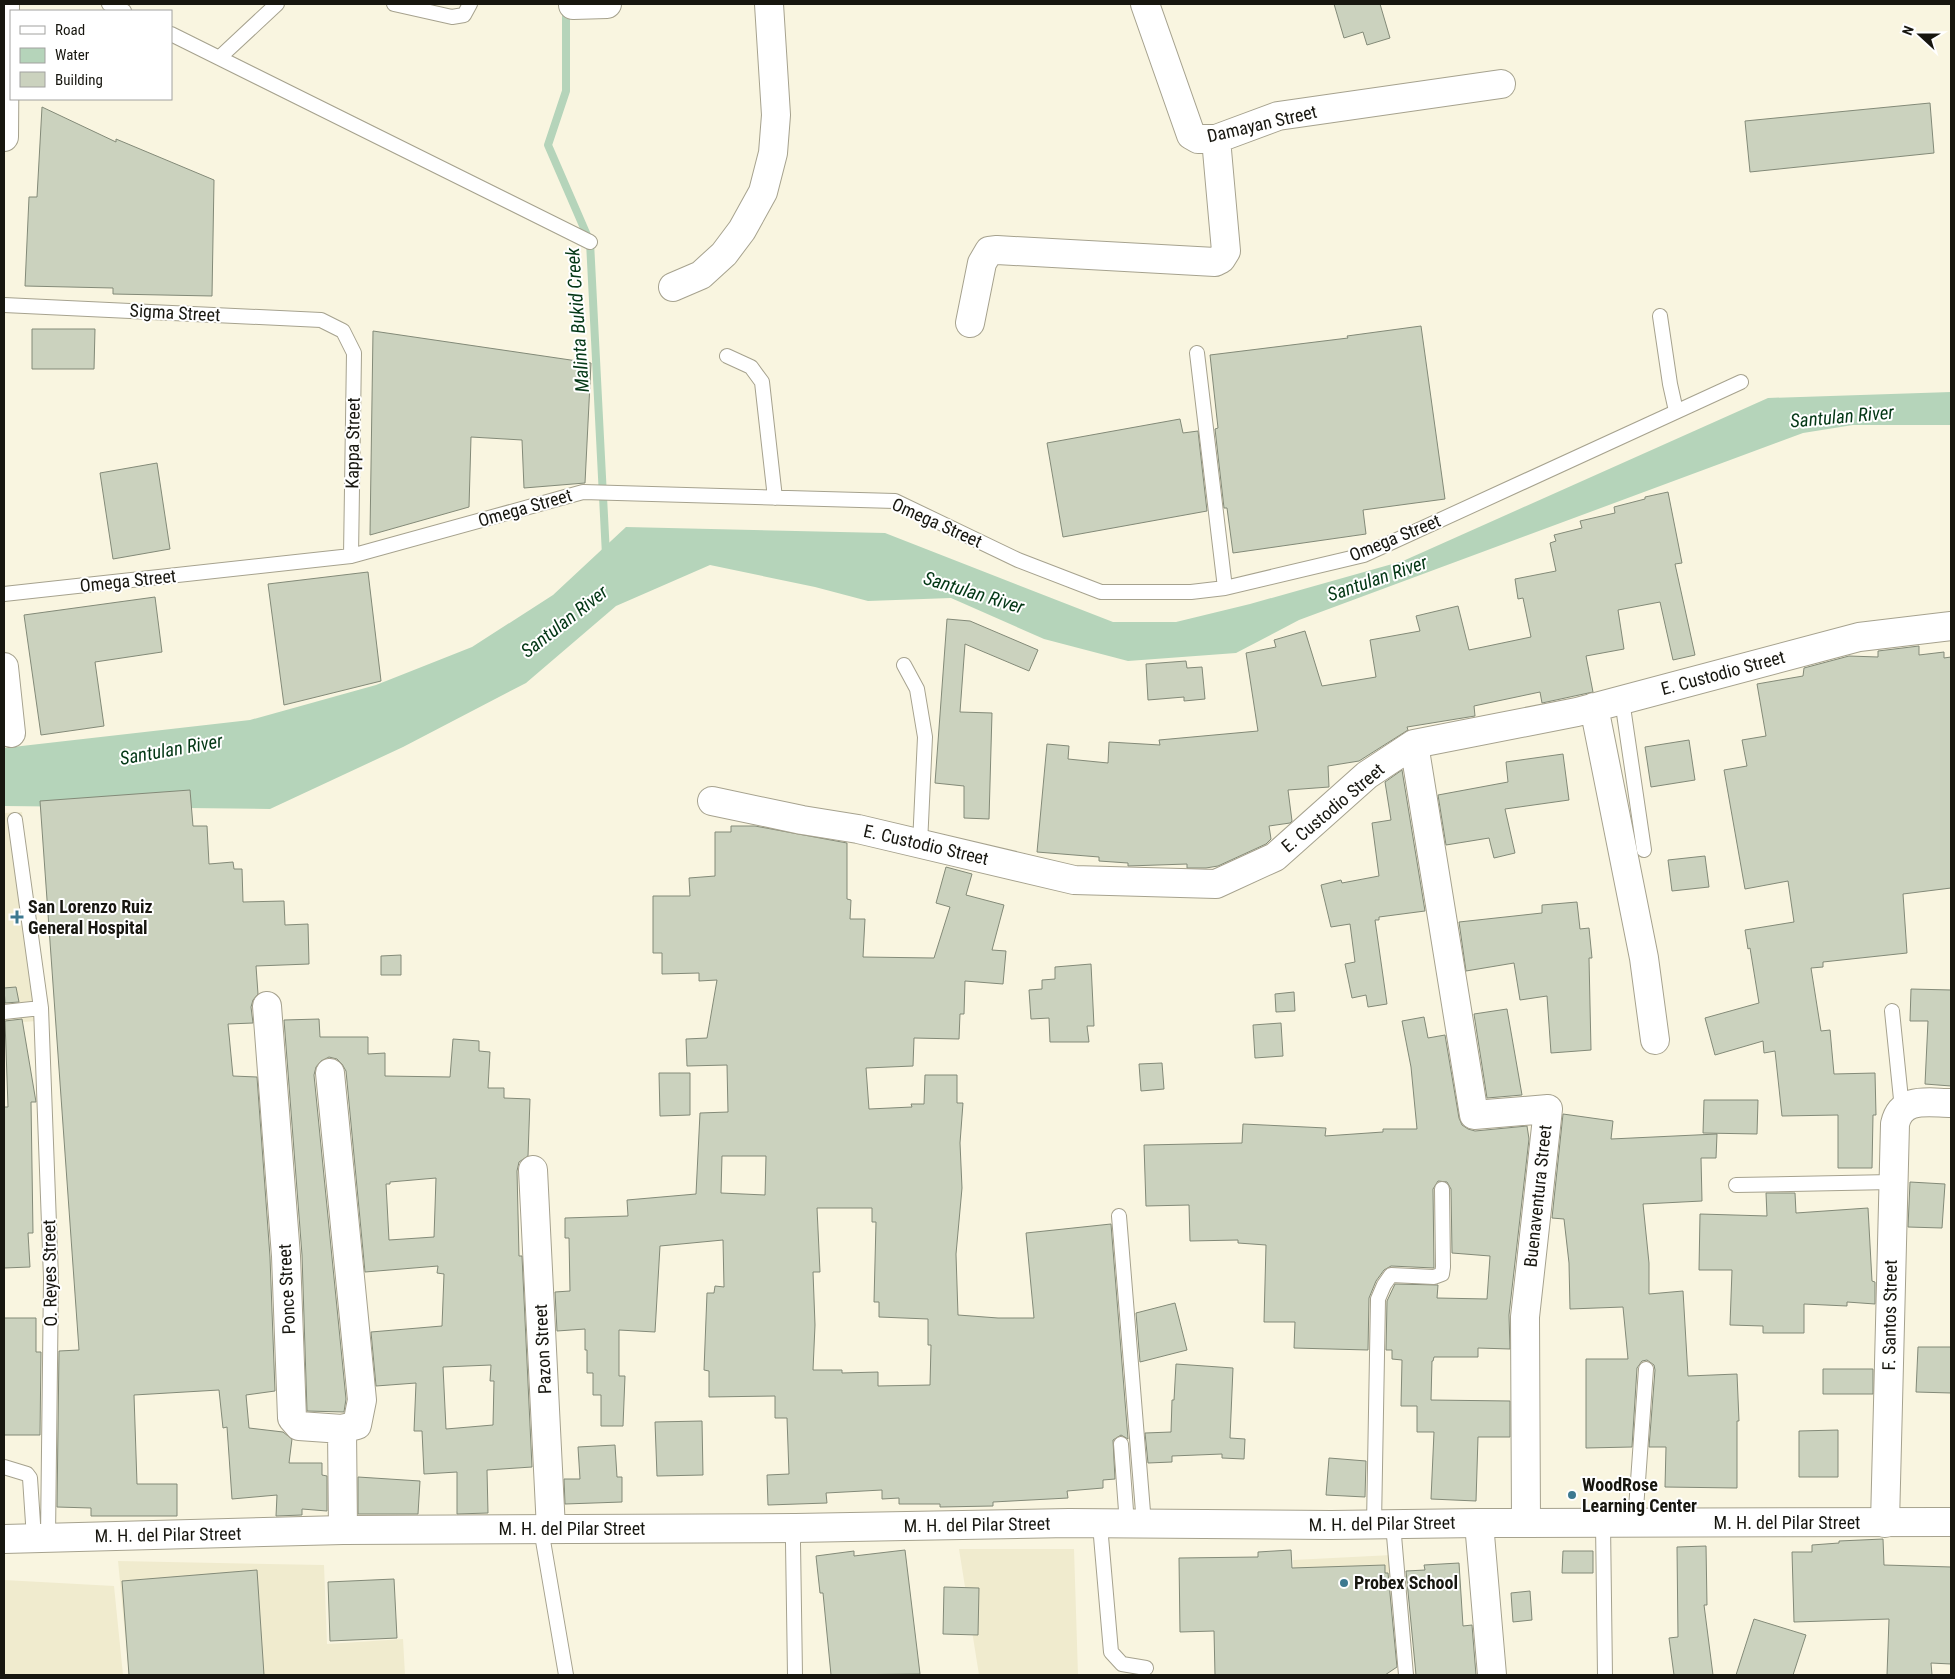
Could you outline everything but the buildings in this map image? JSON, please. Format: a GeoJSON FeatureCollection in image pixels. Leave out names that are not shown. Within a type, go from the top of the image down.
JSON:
{"type":"FeatureCollection","features":[{"type":"Feature","properties":{"kind":"street"},"geometry":{"type":"LineString","coordinates":[[4,137],[5,4]]}},
{"type":"Feature","properties":{"kind":"street"},"geometry":{"type":"LineString","coordinates":[[574,6],[606,4]]}},
{"type":"Feature","properties":{"kind":"street"},"geometry":{"type":"LineString","coordinates":[[673,287],[701,275],[724,254],[742,230],[763,192],[773,153],[776,115],[769,4]]}},
{"type":"Feature","properties":{"kind":"street","name":"Damayan Street"},"geometry":{"type":"LineString","coordinates":[[1144,4],[1191,135],[1198,139],[1216,139],[1278,116],[1501,84]]}},
{"type":"Feature","properties":{"kind":"street"},"geometry":{"type":"LineString","coordinates":[[970,323],[982,263],[989,251],[1215,262],[1221,260],[1226,251],[1216,139]]}},
{"type":"Feature","properties":{"kind":"street","name":"E. Custodio Street"},"geometry":{"type":"LineString","coordinates":[[712,801],[802,820],[858,829],[1074,880],[1216,884],[1275,857],[1367,775],[1414,744],[1594,707],[1859,637],[1951,626]]}},
{"type":"Feature","properties":{"kind":"street"},"geometry":{"type":"LineString","coordinates":[[4,667],[11,733]]}},
{"type":"Feature","properties":{"kind":"street"},"geometry":{"type":"LineString","coordinates":[[1594,707],[1644,958],[1655,1040]]}},
{"type":"Feature","properties":{"kind":"street","name":"Buenaventura Street"},"geometry":{"type":"LineString","coordinates":[[1414,744],[1474,1115],[1548,1108],[1525,1317],[1526,1523]]}},
{"type":"Feature","properties":{"kind":"street","name":"Ponce Street"},"geometry":{"type":"LineString","coordinates":[[267,1006],[286,1256],[292,1418],[299,1426],[342,1429]]}},
{"type":"Feature","properties":{"kind":"street"},"geometry":{"type":"LineString","coordinates":[[330,1073],[362,1400],[357,1425],[342,1429],[343,1530]]}},
{"type":"Feature","properties":{"kind":"street"},"geometry":{"type":"LineString","coordinates":[[1902,1110],[1916,1102],[1951,1103]]}},
{"type":"Feature","properties":{"kind":"street","name":"F. Santos Street"},"geometry":{"type":"LineString","coordinates":[[1885,1522],[1892,1182],[1895,1124],[1897,1116],[1902,1110]]}},
{"type":"Feature","properties":{"kind":"street","name":"Pazon Street"},"geometry":{"type":"LineString","coordinates":[[533,1170],[546,1529]]}},
{"type":"Feature","properties":{"kind":"street","name":"M. H. del Pilar Street"},"geometry":{"type":"LineString","coordinates":[[4,1539],[343,1530],[795,1528],[1069,1524],[1951,1522]]}},
{"type":"Feature","properties":{"kind":"street"},"geometry":{"type":"LineString","coordinates":[[1479,1523],[1492,1675]]}},
{"type":"Feature","properties":{"kind":"lane"},"geometry":{"type":"LineString","coordinates":[[109,4],[122,10]]}},
{"type":"Feature","properties":{"kind":"lane"},"geometry":{"type":"LineString","coordinates":[[219,58],[277,4]]}},
{"type":"Feature","properties":{"kind":"lane"},"geometry":{"type":"LineString","coordinates":[[394,4],[452,17],[464,15],[470,4]]}},
{"type":"Feature","properties":{"kind":"lane"},"geometry":{"type":"LineString","coordinates":[[172,34],[590,242]]}},
{"type":"Feature","properties":{"kind":"lane","name":"Sigma Street"},"geometry":{"type":"LineString","coordinates":[[4,305],[322,320],[343,331]]}},
{"type":"Feature","properties":{"kind":"lane"},"geometry":{"type":"LineString","coordinates":[[1660,316],[1676,411]]}},
{"type":"Feature","properties":{"kind":"lane","name":"Kappa Street"},"geometry":{"type":"LineString","coordinates":[[343,331],[354,353],[351,556]]}},
{"type":"Feature","properties":{"kind":"lane"},"geometry":{"type":"LineString","coordinates":[[1196,354],[1225,588]]}},
{"type":"Feature","properties":{"kind":"lane"},"geometry":{"type":"LineString","coordinates":[[727,356],[751,367],[762,382],[775,498]]}},
{"type":"Feature","properties":{"kind":"lane","name":"Omega Street"},"geometry":{"type":"LineString","coordinates":[[4,594],[351,556],[587,492],[895,501],[1018,560],[1101,592],[1191,592],[1225,588],[1364,555],[1741,382]]}},
{"type":"Feature","properties":{"kind":"lane"},"geometry":{"type":"LineString","coordinates":[[904,665],[917,689],[925,737],[920,844]]}},
{"type":"Feature","properties":{"kind":"lane"},"geometry":{"type":"LineString","coordinates":[[1622,700],[1644,850]]}},
{"type":"Feature","properties":{"kind":"lane","name":"O. Reyes Street"},"geometry":{"type":"LineString","coordinates":[[14,820],[41,1008],[51,1278],[41,1538]]}},
{"type":"Feature","properties":{"kind":"lane"},"geometry":{"type":"LineString","coordinates":[[4,1012],[41,1008]]}},
{"type":"Feature","properties":{"kind":"lane"},"geometry":{"type":"LineString","coordinates":[[1892,1011],[1902,1110]]}},
{"type":"Feature","properties":{"kind":"lane"},"geometry":{"type":"LineString","coordinates":[[1736,1185],[1892,1182]]}},
{"type":"Feature","properties":{"kind":"lane"},"geometry":{"type":"LineString","coordinates":[[1406,1675],[1384,1524],[1378,1299],[1391,1275],[1434,1277],[1442,1274],[1442,1189]]}},
{"type":"Feature","properties":{"kind":"lane"},"geometry":{"type":"LineString","coordinates":[[1119,1216],[1136,1524]]}},
{"type":"Feature","properties":{"kind":"lane"},"geometry":{"type":"LineString","coordinates":[[1635,1523],[1646,1369]]}},
{"type":"Feature","properties":{"kind":"lane"},"geometry":{"type":"LineString","coordinates":[[1121,1444],[1136,1524]]}},
{"type":"Feature","properties":{"kind":"lane"},"geometry":{"type":"LineString","coordinates":[[4,1467],[27,1474],[30,1478],[41,1538]]}},
{"type":"Feature","properties":{"kind":"lane"},"geometry":{"type":"LineString","coordinates":[[1603,1524],[1605,1675]]}},
{"type":"Feature","properties":{"kind":"lane"},"geometry":{"type":"LineString","coordinates":[[1100,1525],[1111,1652],[1122,1664],[1146,1668]]}},
{"type":"Feature","properties":{"kind":"lane"},"geometry":{"type":"LineString","coordinates":[[795,1528],[793,1544],[795,1675]]}},
{"type":"Feature","properties":{"kind":"lane"},"geometry":{"type":"LineString","coordinates":[[546,1529],[566,1675]]}},
{"type":"Feature","properties":{"kind":"shaded area","name":"San Lorenzo Ruiz General Hospital"},"geometry":{"type":"Polygon","coordinates":[[[22,812],[39,1021],[4,1023],[4,813],[22,812]]]}},
{"type":"Feature","properties":{"kind":"shaded area"},"geometry":{"type":"Polygon","coordinates":[[[959,1549],[1074,1549],[1078,1675],[979,1675],[959,1549]]]}},
{"type":"Feature","properties":{"kind":"shaded area","name":"Probex School"},"geometry":{"type":"Polygon","coordinates":[[[1392,1555],[1394,1605],[1296,1611],[1293,1560],[1392,1555]]]}},
{"type":"Feature","properties":{"kind":"shaded area"},"geometry":{"type":"Polygon","coordinates":[[[118,1561],[324,1565],[327,1644],[403,1639],[405,1675],[129,1675],[118,1561]]]}},
{"type":"Feature","properties":{"kind":"shaded area"},"geometry":{"type":"Polygon","coordinates":[[[4,1580],[114,1586],[123,1675],[4,1675],[4,1580]]]}},
{"type":"Feature","properties":{"kind":"water","name":"Santulan River"},"geometry":{"type":"Polygon","coordinates":[[[1951,392],[1951,425],[1853,425],[1803,433],[1299,620],[1236,653],[1128,661],[1044,639],[951,598],[868,601],[815,587],[710,565],[616,606],[526,683],[403,747],[270,809],[4,806],[4,748],[250,720],[376,685],[472,647],[553,595],[626,527],[885,533],[1113,622],[1176,622],[1250,604],[1403,561],[1768,398],[1951,392]]]}},
{"type":"Feature","properties":{"kind":"waterway","name":"Malinta Bukid Creek"},"geometry":{"type":"LineString","coordinates":[[566,8],[566,91],[548,145],[590,242],[606,555]]}},
{"type":"Feature","properties":{"kind":"place","name":"San Lorenzo Ruiz General Hospital"},"geometry":{"type":"Point","coordinates":[17,917]}},
{"type":"Feature","properties":{"kind":"place","name":"WoodRose Learning Center"},"geometry":{"type":"Point","coordinates":[1572,1495]}},
{"type":"Feature","properties":{"kind":"place","name":"Probex School"},"geometry":{"type":"Point","coordinates":[1344,1583]}}]}
